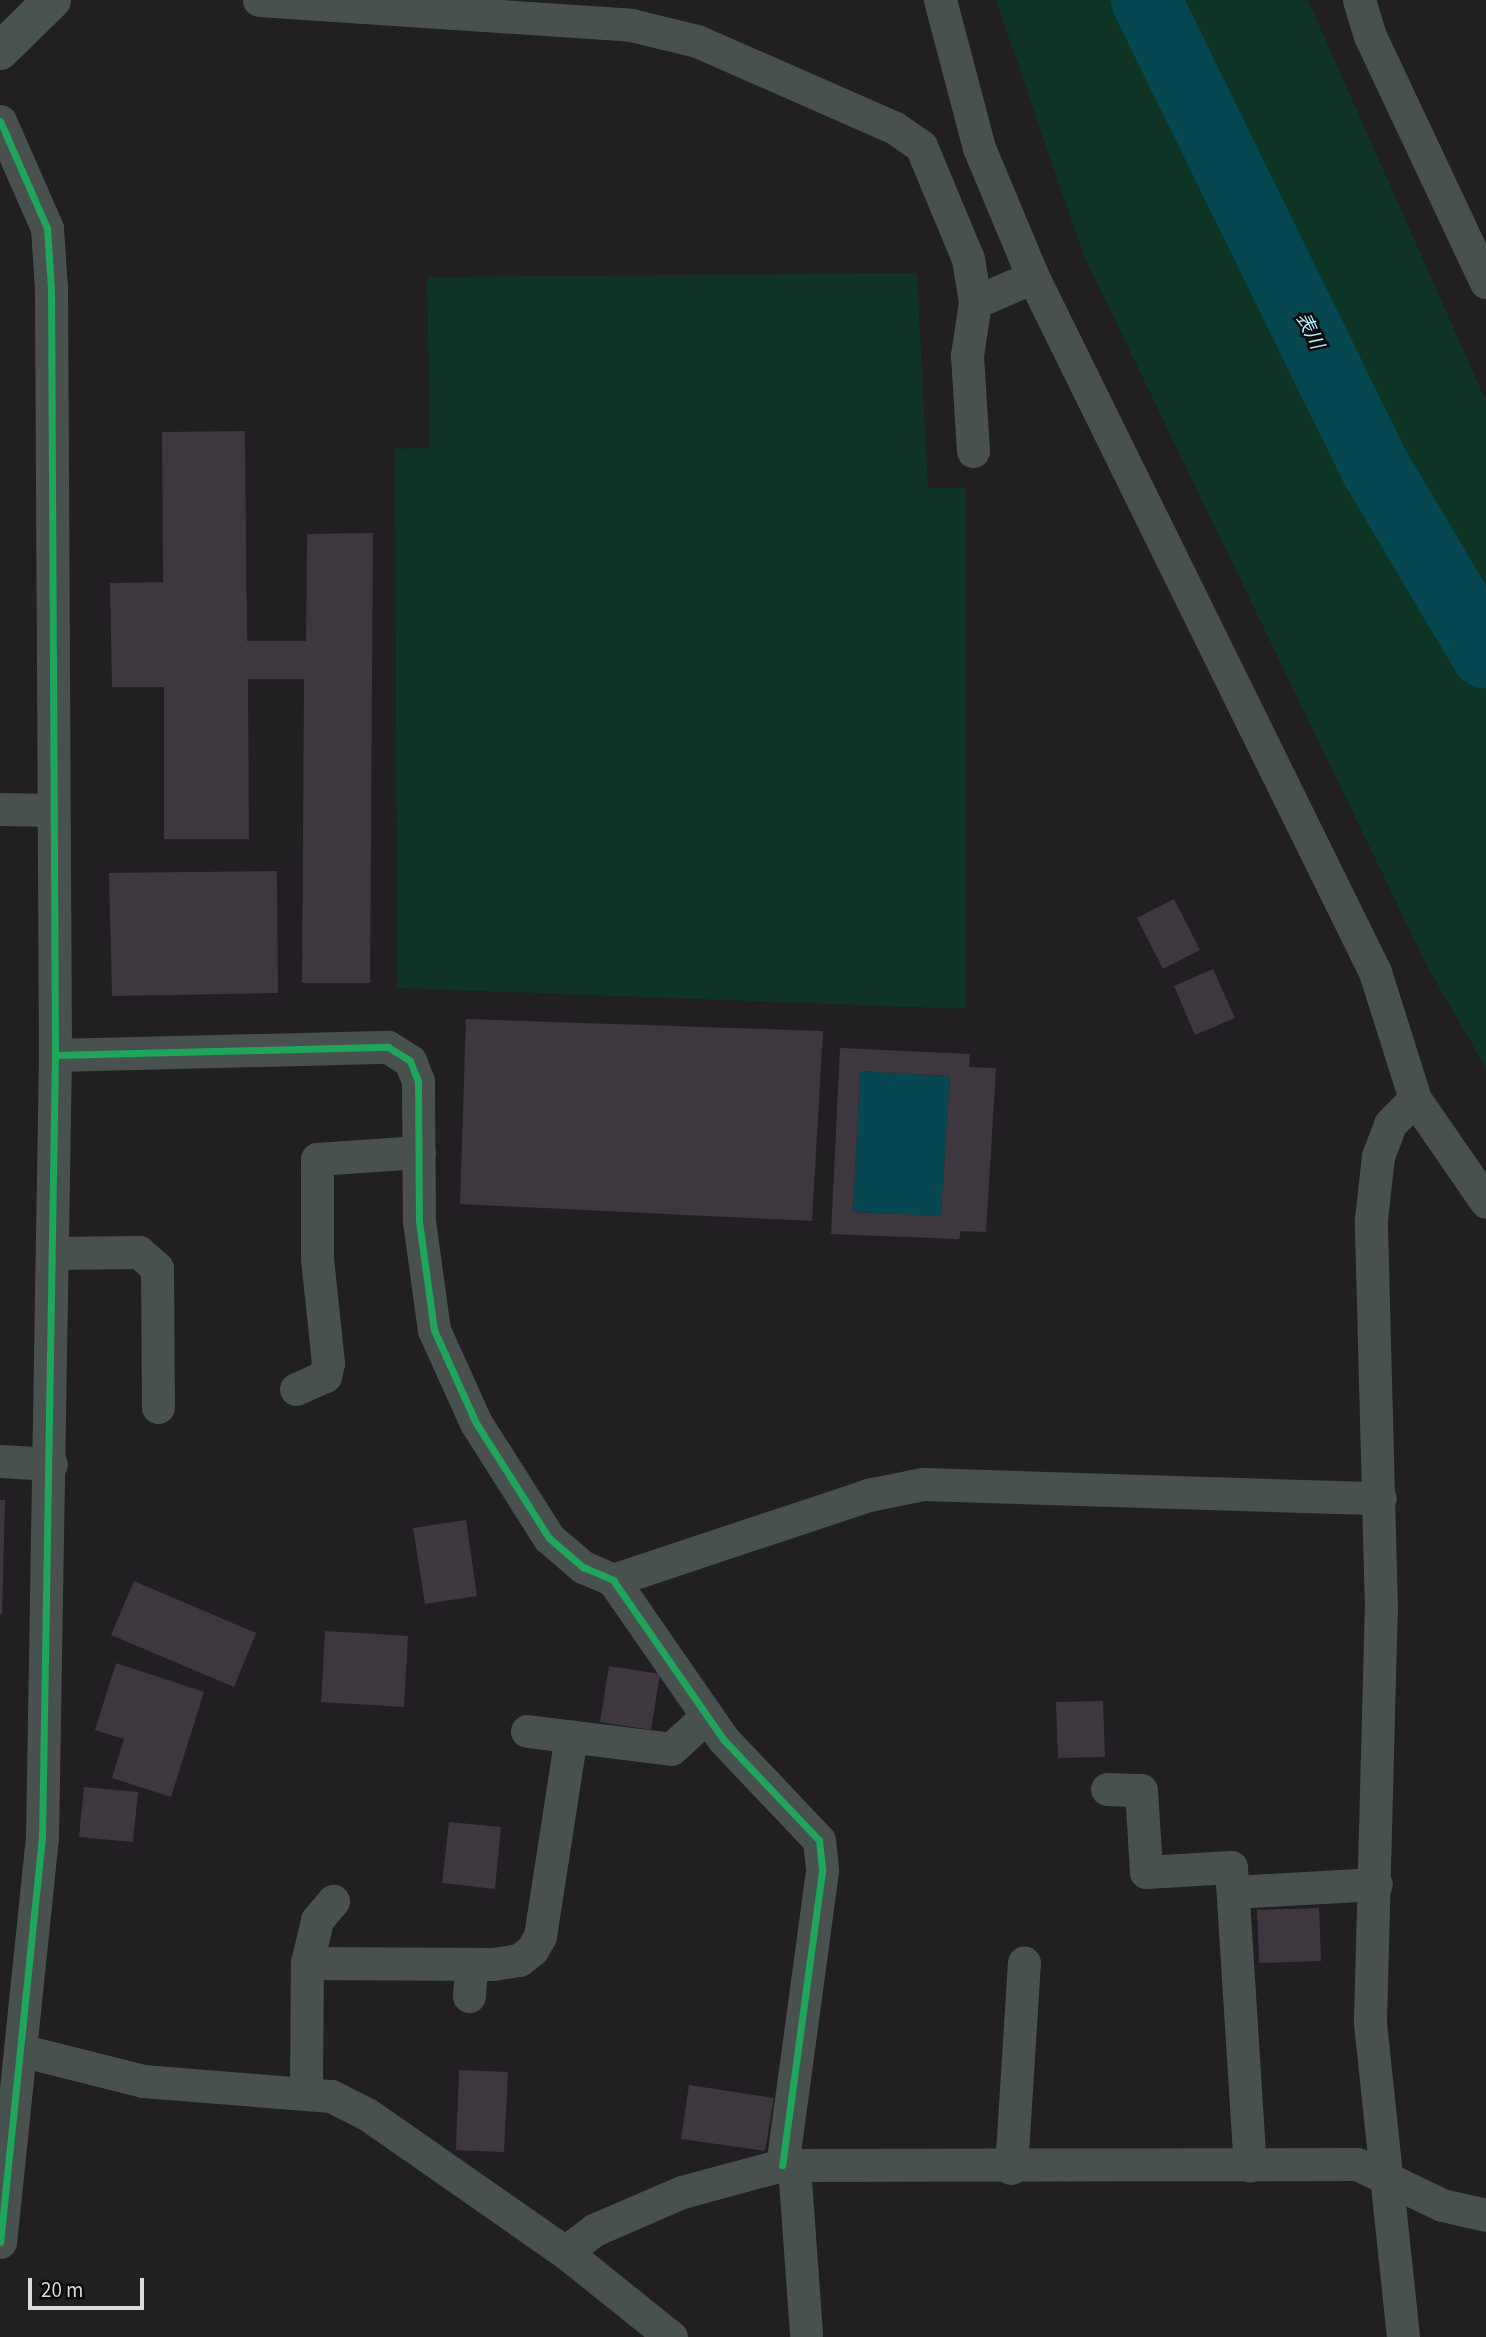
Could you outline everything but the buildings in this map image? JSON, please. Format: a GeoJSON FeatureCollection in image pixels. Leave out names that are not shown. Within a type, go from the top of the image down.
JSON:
{"type":"FeatureCollection","features":[{"type":"Feature","properties":{"kind":"main road"},"geometry":{"type":"LineString","coordinates":[[0,51],[51,0]]}},
{"type":"Feature","properties":{"kind":"street"},"geometry":{"type":"LineString","coordinates":[[259,0],[631,25],[667,30],[777,74],[921,146],[968,259],[975,302],[967,355],[973,451]]}},
{"type":"Feature","properties":{"kind":"street"},"geometry":{"type":"LineString","coordinates":[[940,0],[979,148],[1033,277],[1375,972],[1415,1099],[1486,1202]]}},
{"type":"Feature","properties":{"kind":"street"},"geometry":{"type":"LineString","coordinates":[[1359,0],[1370,36],[1486,282]]}},
{"type":"Feature","properties":{"kind":"street"},"geometry":{"type":"LineString","coordinates":[[0,121],[47,228],[55,1055],[51,1464],[42,1837],[0,2242]]}},
{"type":"Feature","properties":{"kind":"street"},"geometry":{"type":"LineString","coordinates":[[975,302],[1033,277]]}},
{"type":"Feature","properties":{"kind":"street"},"geometry":{"type":"LineString","coordinates":[[0,810],[52,810]]}},
{"type":"Feature","properties":{"kind":"street"},"geometry":{"type":"LineString","coordinates":[[55,1055],[388,1046],[410,1061],[418,1081],[424,1273],[449,1371],[523,1506],[583,1567],[613,1580],[707,1716],[755,1779],[819,1840],[822,1871],[788,2165],[806,2334]]}},
{"type":"Feature","properties":{"kind":"street"},"geometry":{"type":"LineString","coordinates":[[1404,2337],[1381,2173],[1370,2021],[1376,1884],[1380,1498],[1371,1219],[1378,1156],[1391,1124],[1415,1099]]}},
{"type":"Feature","properties":{"kind":"street"},"geometry":{"type":"LineString","coordinates":[[296,1389],[325,1376],[328,1363],[317,1258],[317,1159],[419,1152]]}},
{"type":"Feature","properties":{"kind":"street"},"geometry":{"type":"LineString","coordinates":[[53,1253],[139,1252],[157,1268],[158,1407]]}},
{"type":"Feature","properties":{"kind":"street"},"geometry":{"type":"LineString","coordinates":[[0,1461],[51,1464]]}},
{"type":"Feature","properties":{"kind":"street"},"geometry":{"type":"LineString","coordinates":[[613,1580],[855,1499],[923,1484],[1380,1498]]}},
{"type":"Feature","properties":{"kind":"street"},"geometry":{"type":"LineString","coordinates":[[527,1731],[671,1749],[707,1716]]}},
{"type":"Feature","properties":{"kind":"street"},"geometry":{"type":"LineString","coordinates":[[307,1963],[470,1980],[519,1960],[540,1936],[571,1736]]}},
{"type":"Feature","properties":{"kind":"street"},"geometry":{"type":"LineString","coordinates":[[1107,1790],[1141,1790],[1146,1872],[1231,1867],[1250,2165]]}},
{"type":"Feature","properties":{"kind":"street"},"geometry":{"type":"LineString","coordinates":[[1233,1892],[1376,1884]]}},
{"type":"Feature","properties":{"kind":"street"},"geometry":{"type":"LineString","coordinates":[[306,2093],[307,1963],[317,1920],[333,1901]]}},
{"type":"Feature","properties":{"kind":"street"},"geometry":{"type":"LineString","coordinates":[[1011,2168],[1024,1962]]}},
{"type":"Feature","properties":{"kind":"street"},"geometry":{"type":"LineString","coordinates":[[20,2050],[143,2081],[331,2096],[367,2114],[565,2252],[671,2337]]}},
{"type":"Feature","properties":{"kind":"street"},"geometry":{"type":"LineString","coordinates":[[565,2252],[594,2230],[682,2192],[788,2165],[1011,2168],[1357,2164],[1381,2173],[1442,2205],[1486,2215]]}},
{"type":"Feature","properties":{"kind":"green space"},"geometry":{"type":"Polygon","coordinates":[[[996,0],[1308,0],[1486,401],[1486,1068],[1428,968],[1083,254],[996,0]]]}},
{"type":"Feature","properties":{"kind":"green space"},"geometry":{"type":"Polygon","coordinates":[[[917,273],[928,488],[966,488],[966,1009],[397,988],[395,449],[430,447],[427,277],[917,273]]]}},
{"type":"Feature","properties":{"kind":"water"},"geometry":{"type":"Polygon","coordinates":[[[860,1071],[950,1076],[941,1216],[853,1212],[860,1071]]]}},
{"type":"Feature","properties":{"kind":"waterway","name":"表川"},"geometry":{"type":"LineString","coordinates":[[1146,0],[1375,467],[1486,654]]}},
{"type":"Feature","properties":{"kind":"cycle path"},"geometry":{"type":"LineString","coordinates":[[0,121],[47,228],[51,288],[55,1055],[42,1837],[0,2242]]}},
{"type":"Feature","properties":{"kind":"cycle path"},"geometry":{"type":"LineString","coordinates":[[55,1055],[388,1047],[410,1061],[418,1081],[419,1221],[434,1330],[476,1423],[549,1538],[583,1567],[613,1580],[723,1739],[819,1840],[822,1871],[782,2165]]}}]}
